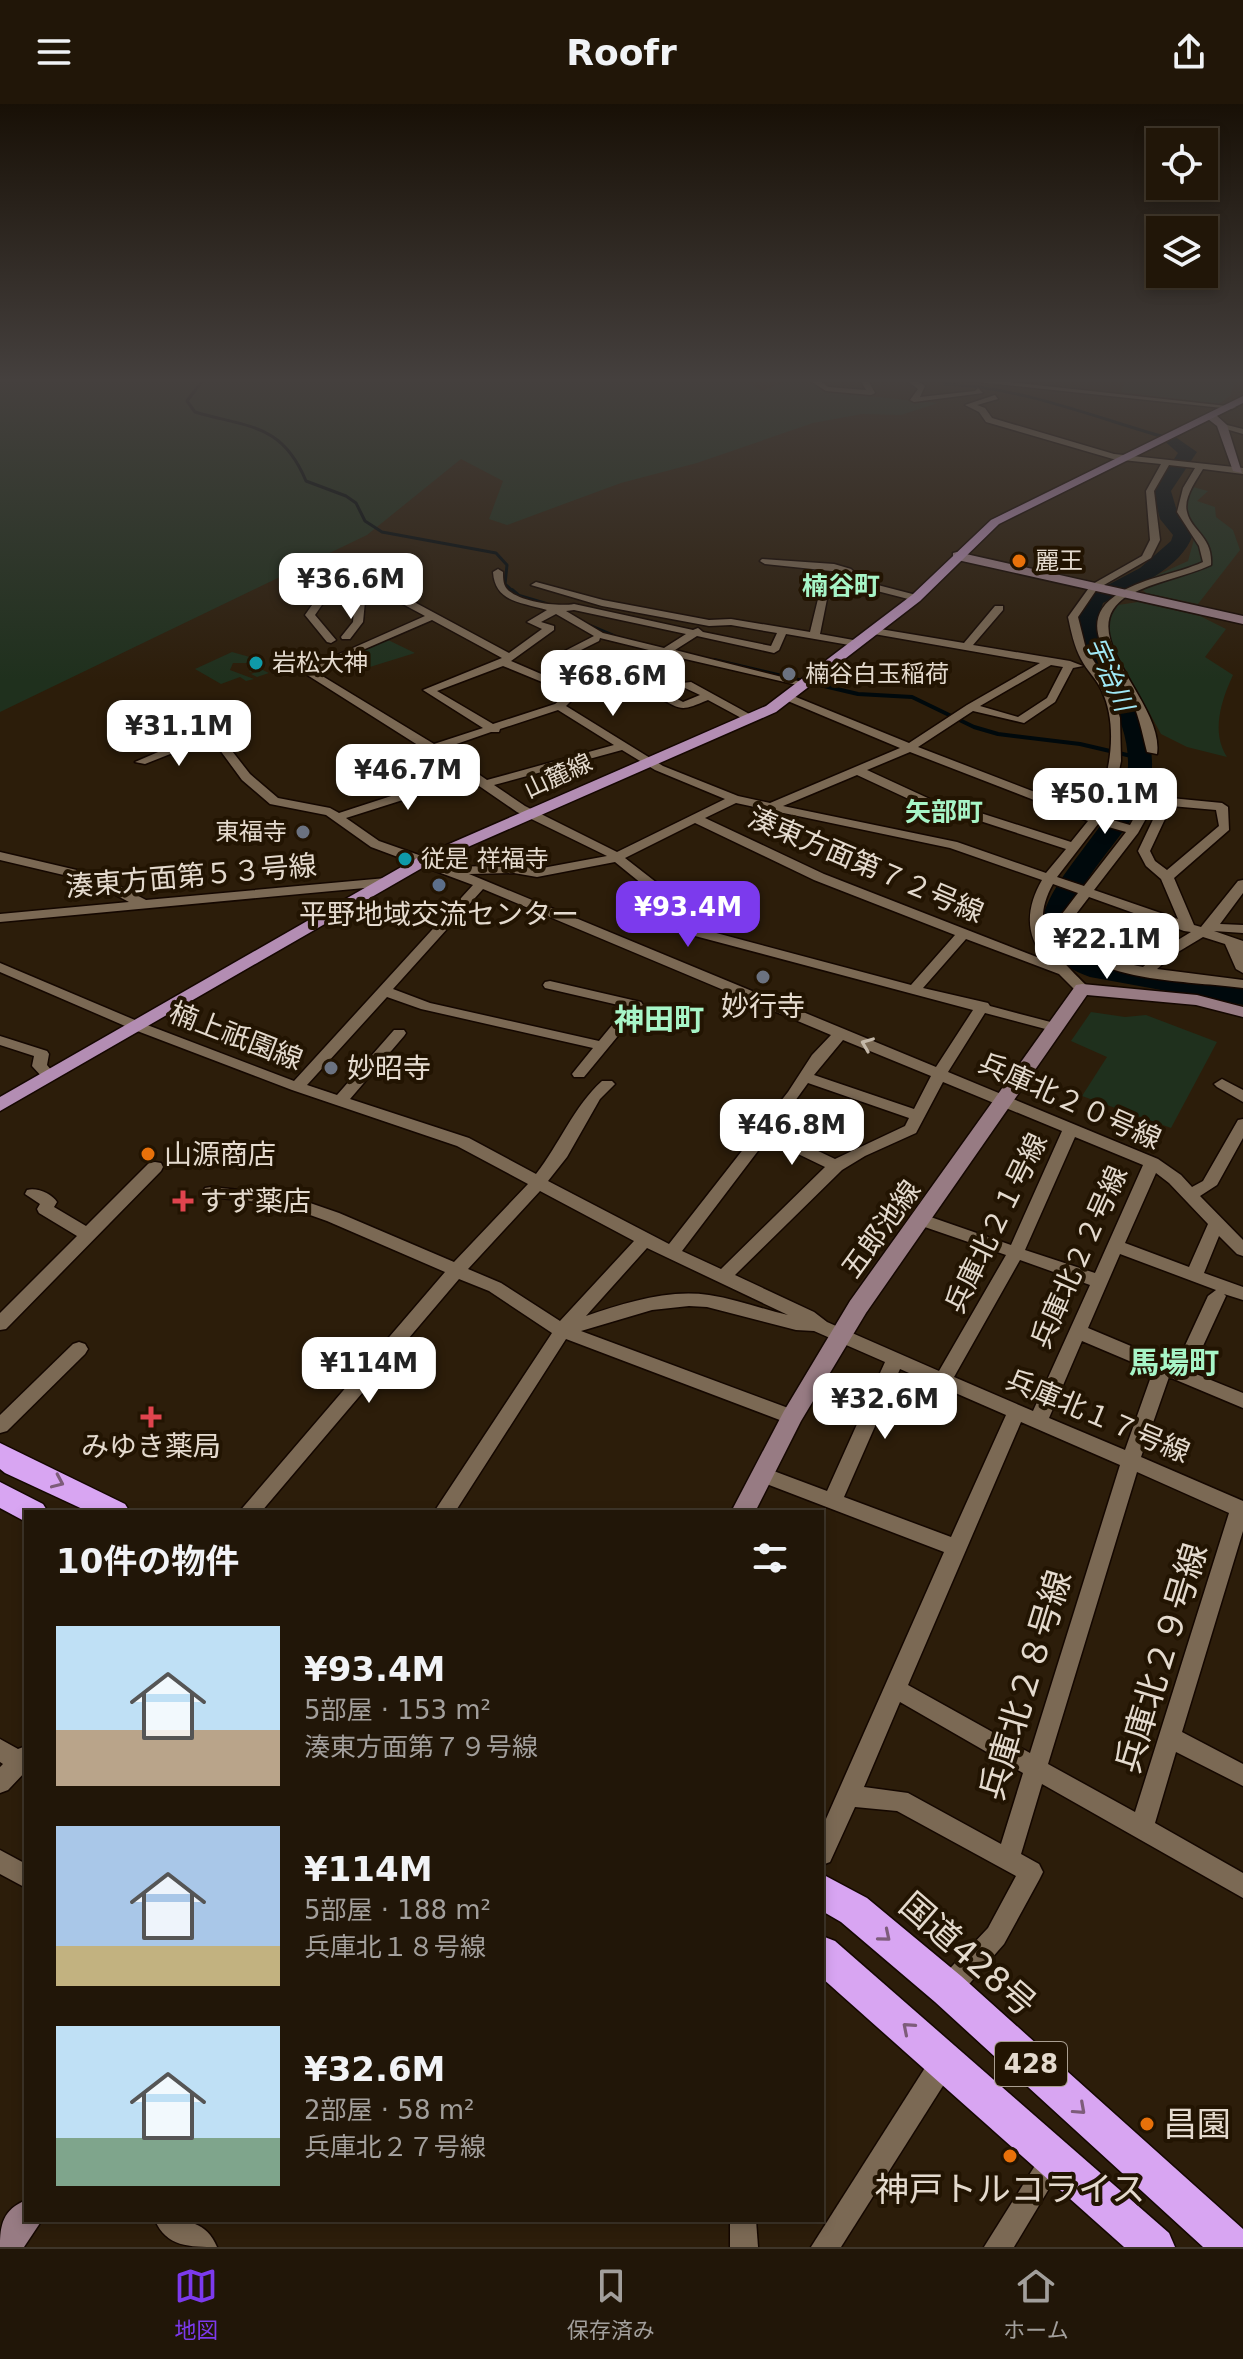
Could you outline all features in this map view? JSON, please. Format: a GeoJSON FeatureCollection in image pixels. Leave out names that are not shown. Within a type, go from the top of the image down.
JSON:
{"type":"FeatureCollection","features":[{"type":"Feature","properties":{"kind":"highway"},"geometry":{"type":"LineString","coordinates":[[0,1454],[15,1465],[61,1483],[111,1510]]}},
{"type":"Feature","properties":{"kind":"highway"},"geometry":{"type":"LineString","coordinates":[[0,1494],[29,1510]]}},
{"type":"Feature","properties":{"kind":"highway","name":"国道428号"},"geometry":{"type":"LineString","coordinates":[[824,1892],[854,1910],[948,1989],[1232,2247]]}},
{"type":"Feature","properties":{"kind":"highway","name":"428"},"geometry":{"type":"LineString","coordinates":[[824,1956],[1155,2247]]}},
{"type":"Feature","properties":{"kind":"main road","name":"山麓線"},"geometry":{"type":"LineString","coordinates":[[1,1103],[423,861],[749,718],[787,697],[916,598],[995,522],[1082,480]]}},
{"type":"Feature","properties":{"kind":"street"},"geometry":{"type":"LineString","coordinates":[[1156,480],[1150,491],[1155,540],[1146,558],[1094,587],[1073,617],[1083,652],[1109,694],[1115,716],[1111,796],[1074,847],[1056,879],[1036,899],[1032,916],[1047,956],[1082,989],[1197,1000],[1243,1012]]}},
{"type":"Feature","properties":{"kind":"street"},"geometry":{"type":"LineString","coordinates":[[1153,752],[1147,724],[1102,639],[1101,621],[1111,603],[1124,594],[1208,563],[1200,537],[1180,508],[1180,498],[1192,480]]}},
{"type":"Feature","properties":{"kind":"street"},"geometry":{"type":"LineString","coordinates":[[957,556],[1243,620]]}},
{"type":"Feature","properties":{"kind":"street"},"geometry":{"type":"LineString","coordinates":[[765,561],[834,567],[844,575],[916,598]]}},
{"type":"Feature","properties":{"kind":"street"},"geometry":{"type":"LineString","coordinates":[[498,572],[499,585],[506,594],[562,609],[774,650],[782,633]]}},
{"type":"Feature","properties":{"kind":"street"},"geometry":{"type":"LineString","coordinates":[[815,636],[817,607],[824,592],[844,575]]}},
{"type":"Feature","properties":{"kind":"street"},"geometry":{"type":"LineString","coordinates":[[332,583],[310,615],[331,640],[346,637],[358,622],[360,601],[373,582],[505,659],[570,690]]}},
{"type":"Feature","properties":{"kind":"street"},"geometry":{"type":"LineString","coordinates":[[536,585],[602,603],[709,623],[731,622],[855,643]]}},
{"type":"Feature","properties":{"kind":"street"},"geometry":{"type":"LineString","coordinates":[[966,647],[999,608]]}},
{"type":"Feature","properties":{"kind":"street"},"geometry":{"type":"LineString","coordinates":[[562,609],[599,635],[806,682]]}},
{"type":"Feature","properties":{"kind":"street"},"geometry":{"type":"LineString","coordinates":[[495,730],[428,690],[505,659],[550,628],[532,622],[562,609]]}},
{"type":"Feature","properties":{"kind":"street"},"geometry":{"type":"LineString","coordinates":[[433,616],[306,671],[433,748],[469,775],[533,814],[606,849],[669,899],[665,911],[672,922],[700,933],[1053,1027]]}},
{"type":"Feature","properties":{"kind":"street"},"geometry":{"type":"LineString","coordinates":[[626,677],[709,623]]}},
{"type":"Feature","properties":{"kind":"street"},"geometry":{"type":"LineString","coordinates":[[874,631],[1119,670]]}},
{"type":"Feature","properties":{"kind":"street"},"geometry":{"type":"LineString","coordinates":[[346,637],[361,647]]}},
{"type":"Feature","properties":{"kind":"street"},"geometry":{"type":"LineString","coordinates":[[595,639],[564,654],[602,671],[665,688],[687,684],[749,718]]}},
{"type":"Feature","properties":{"kind":"street"},"geometry":{"type":"LineString","coordinates":[[770,806],[908,749],[966,710],[1050,661]]}},
{"type":"Feature","properties":{"kind":"street"},"geometry":{"type":"LineString","coordinates":[[966,710],[1020,721],[1051,700],[1070,664]]}},
{"type":"Feature","properties":{"kind":"street"},"geometry":{"type":"LineString","coordinates":[[433,748],[495,730],[559,706],[568,699],[570,690],[602,671]]}},
{"type":"Feature","properties":{"kind":"street"},"geometry":{"type":"LineString","coordinates":[[665,688],[662,695],[683,706],[710,695]]}},
{"type":"Feature","properties":{"kind":"street"},"geometry":{"type":"LineString","coordinates":[[787,697],[908,749],[1095,819],[1153,831]]}},
{"type":"Feature","properties":{"kind":"street"},"geometry":{"type":"LineString","coordinates":[[559,706],[650,761],[735,799],[953,845],[1056,879],[1237,944],[1243,969]]}},
{"type":"Feature","properties":{"kind":"street"},"geometry":{"type":"LineString","coordinates":[[153,718],[221,744],[246,777],[274,801],[337,817],[469,775]]}},
{"type":"Feature","properties":{"kind":"street"},"geometry":{"type":"LineString","coordinates":[[141,762],[203,737]]}},
{"type":"Feature","properties":{"kind":"street"},"geometry":{"type":"LineString","coordinates":[[484,784],[534,769],[568,764],[624,746]]}},
{"type":"Feature","properties":{"kind":"street"},"geometry":{"type":"LineString","coordinates":[[859,771],[932,805],[936,803],[1074,847]]}},
{"type":"Feature","properties":{"kind":"street"},"geometry":{"type":"LineString","coordinates":[[449,870],[514,869],[537,873],[615,858],[699,820],[735,799]]}},
{"type":"Feature","properties":{"kind":"street"},"geometry":{"type":"LineString","coordinates":[[1167,877],[1225,827],[1222,807],[1150,800],[1134,828],[1083,889],[1069,914],[1071,930],[1082,946],[1095,957],[1148,970],[1243,984]]}},
{"type":"Feature","properties":{"kind":"street"},"geometry":{"type":"LineString","coordinates":[[1167,802],[1144,851],[1150,863],[1167,877],[1200,929]]}},
{"type":"Feature","properties":{"kind":"street","name":"兵庫北２０号線"},"geometry":{"type":"LineString","coordinates":[[337,817],[375,844],[449,870],[1152,1163],[1243,1250]]}},
{"type":"Feature","properties":{"kind":"street","name":"湊東方面第７２号線"},"geometry":{"type":"LineString","coordinates":[[699,820],[819,877],[1060,971]]}},
{"type":"Feature","properties":{"kind":"street"},"geometry":{"type":"LineString","coordinates":[[1,858],[93,878],[145,904]]}},
{"type":"Feature","properties":{"kind":"street","name":"湊東方面第５３号線"},"geometry":{"type":"LineString","coordinates":[[0,918],[386,882]]}},
{"type":"Feature","properties":{"kind":"street"},"geometry":{"type":"LineString","coordinates":[[297,1087],[481,884]]}},
{"type":"Feature","properties":{"kind":"street"},"geometry":{"type":"LineString","coordinates":[[1148,970],[1200,929],[1243,884]]}},
{"type":"Feature","properties":{"kind":"street"},"geometry":{"type":"LineString","coordinates":[[1200,929],[1243,929]]}},
{"type":"Feature","properties":{"kind":"street"},"geometry":{"type":"LineString","coordinates":[[914,990],[964,933]]}},
{"type":"Feature","properties":{"kind":"street","name":"楠上祇園線"},"geometry":{"type":"LineString","coordinates":[[0,967],[137,1026],[297,1087],[463,1142],[671,1253]]}},
{"type":"Feature","properties":{"kind":"street"},"geometry":{"type":"LineString","coordinates":[[550,985],[636,1005],[579,1074]]}},
{"type":"Feature","properties":{"kind":"street","name":"五郎池線"},"geometry":{"type":"LineString","coordinates":[[744,1510],[831,1332],[922,1220],[1082,989]]}},
{"type":"Feature","properties":{"kind":"street"},"geometry":{"type":"LineString","coordinates":[[384,991],[426,1006],[603,1046]]}},
{"type":"Feature","properties":{"kind":"street"},"geometry":{"type":"LineString","coordinates":[[722,1278],[836,1166],[911,1129],[940,1073],[983,1006]]}},
{"type":"Feature","properties":{"kind":"street"},"geometry":{"type":"LineString","coordinates":[[340,1101],[399,1033]]}},
{"type":"Feature","properties":{"kind":"street"},"geometry":{"type":"LineString","coordinates":[[671,1253],[765,1132],[817,1058],[841,1033]]}},
{"type":"Feature","properties":{"kind":"street"},"geometry":{"type":"LineString","coordinates":[[0,1040],[42,1054],[39,1066],[49,1076]]}},
{"type":"Feature","properties":{"kind":"street"},"geometry":{"type":"LineString","coordinates":[[805,1077],[918,1116]]}},
{"type":"Feature","properties":{"kind":"street"},"geometry":{"type":"LineString","coordinates":[[251,1510],[457,1270],[538,1183],[561,1153],[594,1096],[607,1084]]}},
{"type":"Feature","properties":{"kind":"street"},"geometry":{"type":"LineString","coordinates":[[1222,1084],[1243,1097]]}},
{"type":"Feature","properties":{"kind":"street"},"geometry":{"type":"LineString","coordinates":[[1188,1195],[1209,1185],[1243,1124]]}},
{"type":"Feature","properties":{"kind":"street","name":"兵庫北２１号線"},"geometry":{"type":"LineString","coordinates":[[942,1382],[1015,1254],[1071,1128]]}},
{"type":"Feature","properties":{"kind":"street"},"geometry":{"type":"LineString","coordinates":[[765,1132],[836,1166]]}},
{"type":"Feature","properties":{"kind":"street","name":"兵庫北２２号線"},"geometry":{"type":"LineString","coordinates":[[1039,1419],[1152,1163]]}},
{"type":"Feature","properties":{"kind":"street"},"geometry":{"type":"LineString","coordinates":[[0,1324],[155,1167]]}},
{"type":"Feature","properties":{"kind":"street"},"geometry":{"type":"LineString","coordinates":[[211,1192],[281,1199],[495,1287],[562,1331],[792,1417]]}},
{"type":"Feature","properties":{"kind":"street"},"geometry":{"type":"LineString","coordinates":[[33,1194],[49,1202],[45,1209],[88,1235]]}},
{"type":"Feature","properties":{"kind":"street"},"geometry":{"type":"LineString","coordinates":[[922,1220],[1098,1281]]}},
{"type":"Feature","properties":{"kind":"street"},"geometry":{"type":"LineString","coordinates":[[1194,1276],[1216,1224]]}},
{"type":"Feature","properties":{"kind":"street"},"geometry":{"type":"LineString","coordinates":[[445,1510],[562,1331],[645,1240]]}},
{"type":"Feature","properties":{"kind":"street"},"geometry":{"type":"LineString","coordinates":[[1114,1245],[1243,1294]]}},
{"type":"Feature","properties":{"kind":"street","name":"兵庫北１７号線"},"geometry":{"type":"LineString","coordinates":[[671,1253],[894,1361],[1039,1419],[1242,1509]]}},
{"type":"Feature","properties":{"kind":"street","name":"兵庫北２８号線"},"geometry":{"type":"LineString","coordinates":[[1008,1859],[1131,1459],[1171,1372],[1217,1296]]}},
{"type":"Feature","properties":{"kind":"street"},"geometry":{"type":"LineString","coordinates":[[562,1331],[648,1304],[677,1300],[734,1306],[831,1332]]}},
{"type":"Feature","properties":{"kind":"street"},"geometry":{"type":"LineString","coordinates":[[1077,1331],[1243,1401]]}},
{"type":"Feature","properties":{"kind":"street"},"geometry":{"type":"LineString","coordinates":[[0,1426],[79,1349]]}},
{"type":"Feature","properties":{"kind":"street"},"geometry":{"type":"LineString","coordinates":[[832,1502],[894,1361]]}},
{"type":"Feature","properties":{"kind":"street"},"geometry":{"type":"LineString","coordinates":[[824,1850],[898,1690],[954,1547],[1017,1410]]}},
{"type":"Feature","properties":{"kind":"street"},"geometry":{"type":"LineString","coordinates":[[763,1475],[954,1547]]}},
{"type":"Feature","properties":{"kind":"street","name":"兵庫北２９号線"},"geometry":{"type":"LineString","coordinates":[[1142,1827],[1242,1509]]}},
{"type":"Feature","properties":{"kind":"street"},"geometry":{"type":"LineString","coordinates":[[898,1690],[1243,1886]]}},
{"type":"Feature","properties":{"kind":"street"},"geometry":{"type":"LineString","coordinates":[[1170,1737],[1243,1776]]}},
{"type":"Feature","properties":{"kind":"street"},"geometry":{"type":"LineString","coordinates":[[0,1749],[23,1759],[0,1783]]}},
{"type":"Feature","properties":{"kind":"street"},"geometry":{"type":"LineString","coordinates":[[849,1796],[900,1801],[1031,1872],[996,1936],[948,1989]]}},
{"type":"Feature","properties":{"kind":"street"},"geometry":{"type":"LineString","coordinates":[[0,1861],[24,1876]]}},
{"type":"Feature","properties":{"kind":"street"},"geometry":{"type":"LineString","coordinates":[[825,2247],[944,2061]]}},
{"type":"Feature","properties":{"kind":"street"},"geometry":{"type":"LineString","coordinates":[[998,2247],[1055,2157]]}},
{"type":"Feature","properties":{"kind":"street"},"geometry":{"type":"LineString","coordinates":[[3,2247],[24,2220]]}},
{"type":"Feature","properties":{"kind":"street"},"geometry":{"type":"LineString","coordinates":[[171,2222],[203,2247]]}},
{"type":"Feature","properties":{"kind":"street"},"geometry":{"type":"LineString","coordinates":[[743,2222],[744,2247]]}},
{"type":"Feature","properties":{"kind":"street"},"geometry":{"type":"LineString","coordinates":[[1232,2247],[1243,2225]]}},
{"type":"Feature","properties":{"kind":"green space"},"geometry":{"type":"Polygon","coordinates":[[[0,480],[435,480],[367,535],[0,712],[0,480]]]}},
{"type":"Feature","properties":{"kind":"green space"},"geometry":{"type":"Polygon","coordinates":[[[632,480],[507,525],[489,519],[503,481],[632,480]]]}},
{"type":"Feature","properties":{"kind":"green space"},"geometry":{"type":"Polygon","coordinates":[[[1193,487],[1208,491],[1197,501],[1215,507],[1216,517],[1233,530],[1240,550],[1198,604],[1146,593],[1137,584],[1188,561],[1194,539],[1179,506],[1181,493],[1193,487]]]}},
{"type":"Feature","properties":{"kind":"green space"},"geometry":{"type":"Polygon","coordinates":[[[1138,602],[1200,616],[1226,629],[1205,657],[1233,675],[1222,706],[1219,727],[1227,757],[1187,747],[1161,734],[1108,638],[1106,624],[1118,605],[1138,602]]]}},
{"type":"Feature","properties":{"kind":"green space"},"geometry":{"type":"Polygon","coordinates":[[[384,638],[415,653],[357,671],[337,658],[384,638]]]}},
{"type":"Feature","properties":{"kind":"green space"},"geometry":{"type":"Polygon","coordinates":[[[232,652],[257,659],[248,663],[262,669],[249,672],[253,668],[247,663],[233,663],[230,670],[254,679],[246,681],[240,677],[221,684],[195,669],[232,652]]]}},
{"type":"Feature","properties":{"kind":"green space"},"geometry":{"type":"Polygon","coordinates":[[[262,670],[269,673],[257,677],[251,674],[262,670]]]}},
{"type":"Feature","properties":{"kind":"green space"},"geometry":{"type":"Polygon","coordinates":[[[1091,1012],[1125,1017],[1146,1015],[1217,1042],[1171,1128],[1082,1096],[1107,1057],[1071,1041],[1091,1012]]]}},
{"type":"Feature","properties":{"kind":"waterway"},"geometry":{"type":"LineString","coordinates":[[306,480],[346,496],[356,503],[365,521],[382,532],[496,553],[507,565],[505,584],[514,592]]}},
{"type":"Feature","properties":{"kind":"waterway","name":"宇治川"},"geometry":{"type":"LineString","coordinates":[[1169,480],[1162,491],[1170,519],[1183,534],[1180,543],[1147,572],[1094,600],[1085,625],[1133,723],[1140,759],[1135,792],[1126,811],[1068,890],[1058,912],[1055,932],[1062,950],[1082,964],[1101,971],[1243,996]]}},
{"type":"Feature","properties":{"kind":"waterway"},"geometry":{"type":"LineString","coordinates":[[512,590],[519,596],[546,604]]}},
{"type":"Feature","properties":{"kind":"waterway"},"geometry":{"type":"LineString","coordinates":[[588,625],[614,636]]}},
{"type":"Feature","properties":{"kind":"waterway"},"geometry":{"type":"LineString","coordinates":[[714,660],[858,694],[912,697],[974,727],[998,734],[1080,744],[1140,758]]}},
{"type":"Feature","properties":{"kind":"place","name":"麗王"},"geometry":{"type":"Point","coordinates":[1019,561]}},
{"type":"Feature","properties":{"kind":"place","name":"岩松大神"},"geometry":{"type":"Point","coordinates":[256,663]}},
{"type":"Feature","properties":{"kind":"place","name":"楠谷白玉稲荷"},"geometry":{"type":"Point","coordinates":[789,674]}},
{"type":"Feature","properties":{"kind":"place","name":"東福寺"},"geometry":{"type":"Point","coordinates":[303,832]}},
{"type":"Feature","properties":{"kind":"place","name":"従是 祥福寺"},"geometry":{"type":"Point","coordinates":[405,859]}},
{"type":"Feature","properties":{"kind":"place","name":"平野地域交流センター"},"geometry":{"type":"Point","coordinates":[439,885]}},
{"type":"Feature","properties":{"kind":"place","name":"妙行寺"},"geometry":{"type":"Point","coordinates":[763,977]}},
{"type":"Feature","properties":{"kind":"place","name":"妙昭寺"},"geometry":{"type":"Point","coordinates":[331,1068]}},
{"type":"Feature","properties":{"kind":"place","name":"山源商店"},"geometry":{"type":"Point","coordinates":[148,1154]}},
{"type":"Feature","properties":{"kind":"place","name":"すず薬店"},"geometry":{"type":"Point","coordinates":[183,1201]}},
{"type":"Feature","properties":{"kind":"place","name":"みゆき薬局"},"geometry":{"type":"Point","coordinates":[151,1417]}},
{"type":"Feature","properties":{"kind":"place","name":"昌園"},"geometry":{"type":"Point","coordinates":[1147,2124]}},
{"type":"Feature","properties":{"kind":"place","name":"神戸トルコライス"},"geometry":{"type":"Point","coordinates":[1010,2156]}},
{"type":"Feature","properties":{"kind":"district","name":"楠谷町"},"geometry":{"type":"Point","coordinates":[841,586]}},
{"type":"Feature","properties":{"kind":"district","name":"矢部町"},"geometry":{"type":"Point","coordinates":[944,812]}},
{"type":"Feature","properties":{"kind":"district","name":"神田町"},"geometry":{"type":"Point","coordinates":[659,1019]}},
{"type":"Feature","properties":{"kind":"district","name":"馬場町"},"geometry":{"type":"Point","coordinates":[1174,1362]}}]}
